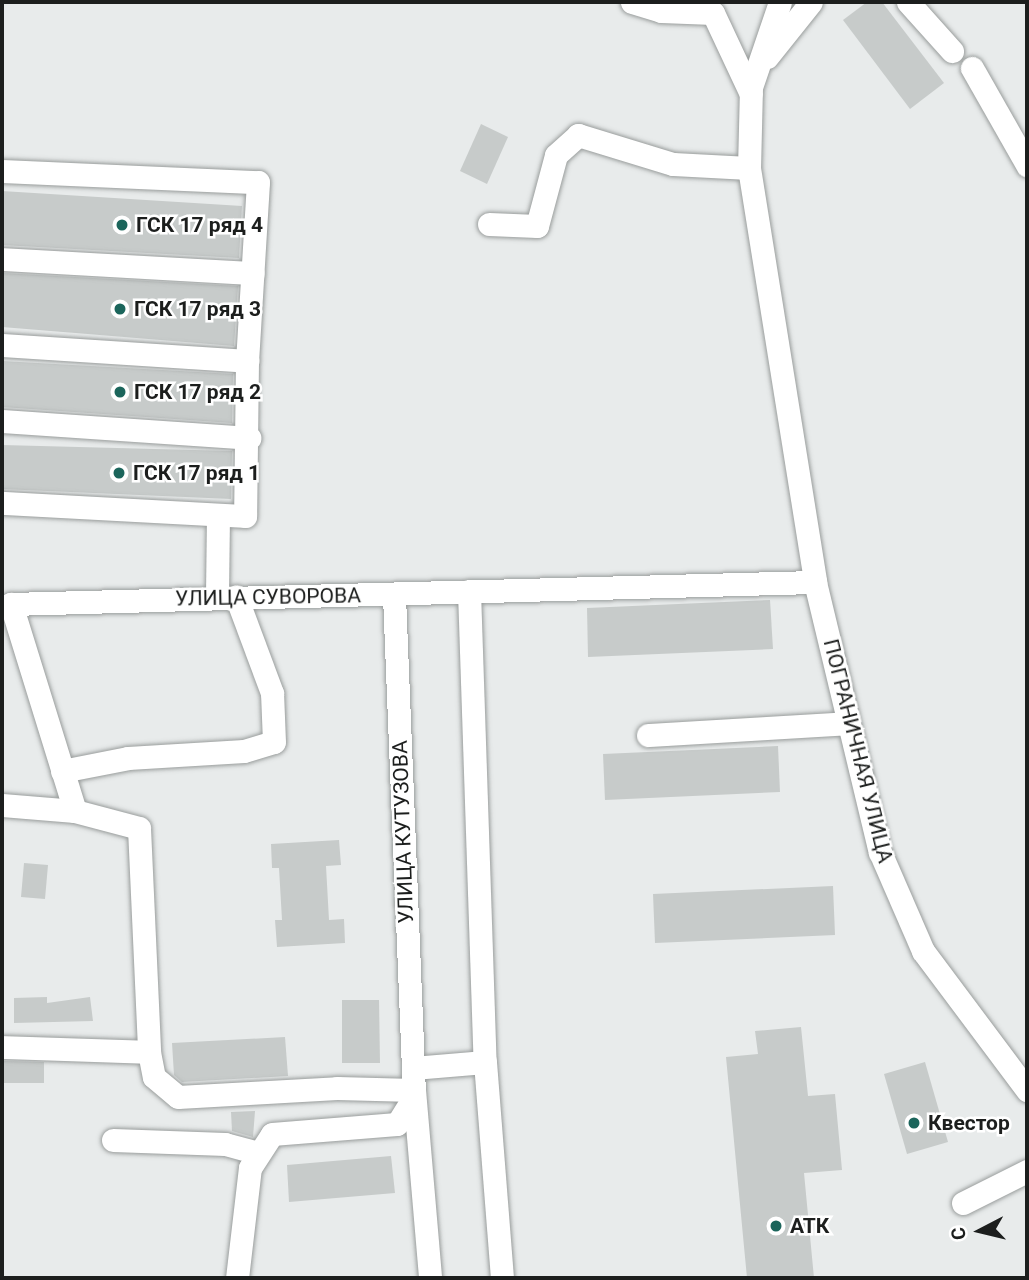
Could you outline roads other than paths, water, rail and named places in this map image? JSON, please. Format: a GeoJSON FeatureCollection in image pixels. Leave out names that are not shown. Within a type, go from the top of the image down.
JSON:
{"type":"FeatureCollection","features":[{"type":"Feature","properties":{"kind":"street"},"geometry":{"type":"LineString","coordinates":[[632,2],[661,11],[713,13],[751,94]]}},
{"type":"Feature","properties":{"kind":"street"},"geometry":{"type":"LineString","coordinates":[[751,94],[780,2]]}},
{"type":"Feature","properties":{"kind":"street"},"geometry":{"type":"LineString","coordinates":[[757,70],[811,2]]}},
{"type":"Feature","properties":{"kind":"street"},"geometry":{"type":"LineString","coordinates":[[908,2],[952,51]]}},
{"type":"Feature","properties":{"kind":"street"},"geometry":{"type":"LineString","coordinates":[[972,68],[1027,165]]}},
{"type":"Feature","properties":{"kind":"street","name":"ПОГРАНИЧНАЯ УЛИЦА"},"geometry":{"type":"LineString","coordinates":[[751,94],[749,168],[816,582],[880,852],[923,951],[1027,1090]]}},
{"type":"Feature","properties":{"kind":"street"},"geometry":{"type":"LineString","coordinates":[[489,224],[537,226],[556,155],[578,135],[673,164],[749,168]]}},
{"type":"Feature","properties":{"kind":"street"},"geometry":{"type":"LineString","coordinates":[[2,172],[258,182],[247,361],[249,438],[245,516],[2,503]]}},
{"type":"Feature","properties":{"kind":"street"},"geometry":{"type":"LineString","coordinates":[[2,259],[253,273]]}},
{"type":"Feature","properties":{"kind":"street"},"geometry":{"type":"LineString","coordinates":[[2,345],[247,361]]}},
{"type":"Feature","properties":{"kind":"street"},"geometry":{"type":"LineString","coordinates":[[2,421],[249,438]]}},
{"type":"Feature","properties":{"kind":"street"},"geometry":{"type":"LineString","coordinates":[[62,771],[128,758],[244,751],[274,742],[272,693],[227,596],[218,516]]}},
{"type":"Feature","properties":{"kind":"street","name":"УЛИЦА СУВОРОВА"},"geometry":{"type":"LineString","coordinates":[[75,811],[5,602],[227,596],[394,596],[469,591],[816,582]]}},
{"type":"Feature","properties":{"kind":"street"},"geometry":{"type":"LineString","coordinates":[[469,591],[485,1062],[502,1278]]}},
{"type":"Feature","properties":{"kind":"street","name":"УЛИЦА КУТУЗОВА"},"geometry":{"type":"LineString","coordinates":[[394,596],[414,1085],[430,1278]]}},
{"type":"Feature","properties":{"kind":"street"},"geometry":{"type":"LineString","coordinates":[[648,734],[848,723]]}},
{"type":"Feature","properties":{"kind":"street"},"geometry":{"type":"LineString","coordinates":[[2,805],[75,811],[139,828],[149,1052],[154,1077],[178,1097],[414,1085],[485,1062]]}},
{"type":"Feature","properties":{"kind":"street"},"geometry":{"type":"LineString","coordinates":[[2,1047],[149,1052]]}},
{"type":"Feature","properties":{"kind":"street"},"geometry":{"type":"LineString","coordinates":[[237,1278],[250,1168],[272,1134],[397,1124],[414,1085]]}},
{"type":"Feature","properties":{"kind":"street"},"geometry":{"type":"LineString","coordinates":[[113,1140],[225,1144],[260,1153]]}},
{"type":"Feature","properties":{"kind":"street"},"geometry":{"type":"LineString","coordinates":[[963,1203],[1027,1171]]}},
{"type":"Feature","properties":{"kind":"place","name":"ГСК 17 ряд 4"},"geometry":{"type":"Point","coordinates":[122,225]}},
{"type":"Feature","properties":{"kind":"place","name":"ГСК 17 ряд 3"},"geometry":{"type":"Point","coordinates":[120,309]}},
{"type":"Feature","properties":{"kind":"place","name":"ГСК 17 ряд 2"},"geometry":{"type":"Point","coordinates":[120,392]}},
{"type":"Feature","properties":{"kind":"place","name":"ГСК 17 ряд 1"},"geometry":{"type":"Point","coordinates":[119,473]}},
{"type":"Feature","properties":{"kind":"place","name":"Квестор"},"geometry":{"type":"Point","coordinates":[914,1123]}},
{"type":"Feature","properties":{"kind":"place","name":"АТК"},"geometry":{"type":"Point","coordinates":[776,1226]}}]}
